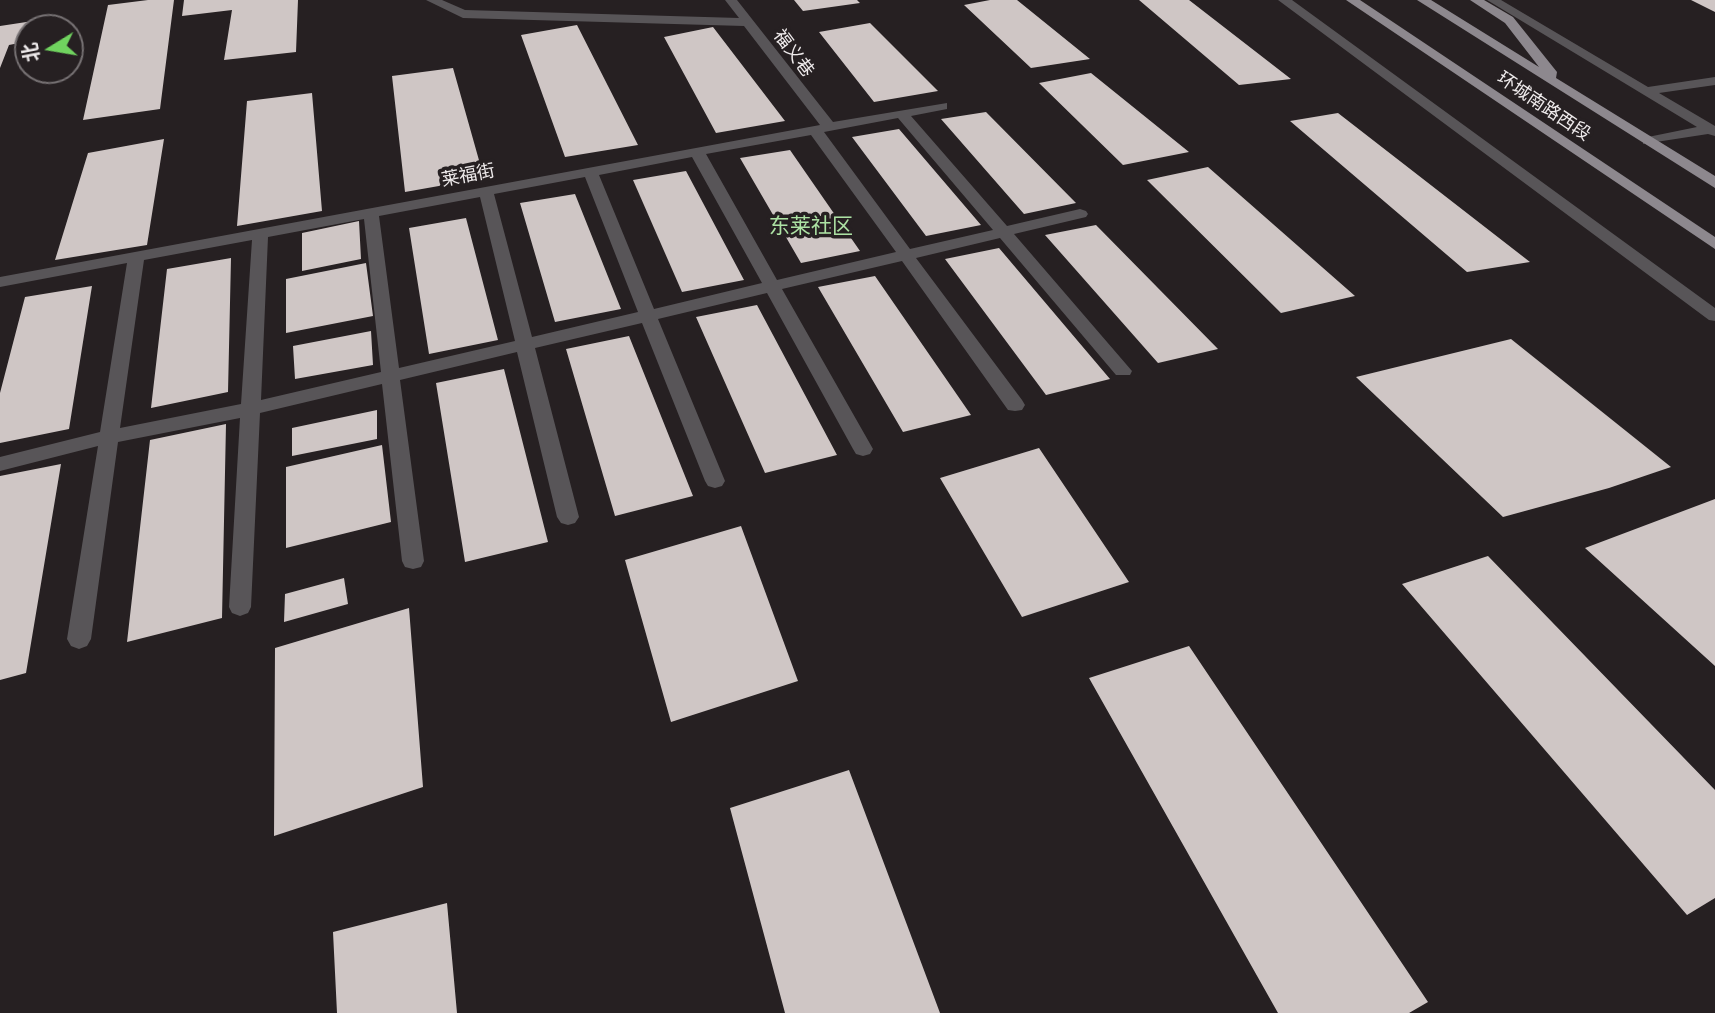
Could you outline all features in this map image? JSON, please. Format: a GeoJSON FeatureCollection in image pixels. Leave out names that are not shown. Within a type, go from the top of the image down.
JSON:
{"type":"FeatureCollection","features":[{"type":"Feature","properties":{"kind":"main road","name":"环城南路西段"},"geometry":{"type":"LineString","coordinates":[[1352,0],[1715,244]]}},
{"type":"Feature","properties":{"kind":"main road","name":"环城南路西段"},"geometry":{"type":"LineString","coordinates":[[1423,0],[1715,183]]}},
{"type":"Feature","properties":{"kind":"main road"},"geometry":{"type":"LineString","coordinates":[[1476,0],[1509,20],[1559,85]]}},
{"type":"Feature","properties":{"kind":"street"},"geometry":{"type":"LineString","coordinates":[[432,0],[463,14],[748,22]]}},
{"type":"Feature","properties":{"kind":"street","name":"福义巷"},"geometry":{"type":"LineString","coordinates":[[731,0],[822,128],[906,255],[1015,405]]}},
{"type":"Feature","properties":{"kind":"street"},"geometry":{"type":"LineString","coordinates":[[1284,0],[1715,316]]}},
{"type":"Feature","properties":{"kind":"street"},"geometry":{"type":"LineString","coordinates":[[1493,0],[1713,131]]}},
{"type":"Feature","properties":{"kind":"street"},"geometry":{"type":"LineString","coordinates":[[1647,91],[1715,81]]}},
{"type":"Feature","properties":{"kind":"street","name":"莱福街"},"geometry":{"type":"LineString","coordinates":[[0,282],[942,106]]}},
{"type":"Feature","properties":{"kind":"street"},"geometry":{"type":"LineString","coordinates":[[902,114],[1124,372]]}},
{"type":"Feature","properties":{"kind":"street"},"geometry":{"type":"LineString","coordinates":[[1648,141],[1713,131]]}},
{"type":"Feature","properties":{"kind":"street"},"geometry":{"type":"LineString","coordinates":[[697,152],[863,449]]}},
{"type":"Feature","properties":{"kind":"street"},"geometry":{"type":"LineString","coordinates":[[590,172],[715,481]]}},
{"type":"Feature","properties":{"kind":"street"},"geometry":{"type":"LineString","coordinates":[[486,191],[568,517]]}},
{"type":"Feature","properties":{"kind":"street"},"geometry":{"type":"LineString","coordinates":[[371,212],[414,561]]}},
{"type":"Feature","properties":{"kind":"street"},"geometry":{"type":"LineString","coordinates":[[0,464],[108,437],[251,410],[1080,214]]}},
{"type":"Feature","properties":{"kind":"street"},"geometry":{"type":"LineString","coordinates":[[240,607],[260,233]]}},
{"type":"Feature","properties":{"kind":"street"},"geometry":{"type":"LineString","coordinates":[[79,639],[136,256]]}},
{"type":"Feature","properties":{"kind":"building"},"geometry":{"type":"Polygon","coordinates":[[[174,0],[160,109],[83,120],[108,5],[174,0]]]}},
{"type":"Feature","properties":{"kind":"building"},"geometry":{"type":"Polygon","coordinates":[[[184,0],[298,0],[296,52],[224,60],[232,10],[182,16],[184,0]]]}},
{"type":"Feature","properties":{"kind":"building"},"geometry":{"type":"Polygon","coordinates":[[[794,0],[857,0],[860,3],[803,11],[794,0]]]}},
{"type":"Feature","properties":{"kind":"building"},"geometry":{"type":"Polygon","coordinates":[[[990,0],[1017,0],[1090,59],[1031,68],[964,5],[990,0]]]}},
{"type":"Feature","properties":{"kind":"building"},"geometry":{"type":"Polygon","coordinates":[[[1139,0],[1189,0],[1291,79],[1239,85],[1139,0]]]}},
{"type":"Feature","properties":{"kind":"building"},"geometry":{"type":"Polygon","coordinates":[[[1691,0],[1715,0],[1715,12],[1691,0]]]}},
{"type":"Feature","properties":{"kind":"building"},"geometry":{"type":"Polygon","coordinates":[[[870,23],[938,91],[874,102],[819,32],[870,23]]]}},
{"type":"Feature","properties":{"kind":"building"},"geometry":{"type":"Polygon","coordinates":[[[14,24],[14,44],[9,45],[0,68],[0,26],[14,24]]]}},
{"type":"Feature","properties":{"kind":"building"},"geometry":{"type":"Polygon","coordinates":[[[577,25],[638,145],[565,157],[521,35],[577,25]]]}},
{"type":"Feature","properties":{"kind":"building"},"geometry":{"type":"Polygon","coordinates":[[[713,27],[785,121],[716,133],[664,37],[713,27]]]}},
{"type":"Feature","properties":{"kind":"building"},"geometry":{"type":"Polygon","coordinates":[[[453,68],[484,178],[405,192],[392,76],[453,68]]]}},
{"type":"Feature","properties":{"kind":"building"},"geometry":{"type":"Polygon","coordinates":[[[1091,73],[1189,152],[1123,165],[1039,83],[1091,73]]]}},
{"type":"Feature","properties":{"kind":"building"},"geometry":{"type":"Polygon","coordinates":[[[312,93],[322,211],[237,226],[247,101],[312,93]]]}},
{"type":"Feature","properties":{"kind":"building"},"geometry":{"type":"Polygon","coordinates":[[[986,112],[1076,203],[1024,214],[941,119],[986,112]]]}},
{"type":"Feature","properties":{"kind":"building"},"geometry":{"type":"Polygon","coordinates":[[[1338,113],[1530,262],[1467,272],[1290,121],[1338,113]]]}},
{"type":"Feature","properties":{"kind":"building"},"geometry":{"type":"Polygon","coordinates":[[[899,129],[981,225],[926,236],[852,137],[899,129]]]}},
{"type":"Feature","properties":{"kind":"building"},"geometry":{"type":"Polygon","coordinates":[[[164,139],[147,245],[55,260],[88,153],[164,139]]]}},
{"type":"Feature","properties":{"kind":"building"},"geometry":{"type":"Polygon","coordinates":[[[790,150],[860,251],[801,263],[740,158],[790,150]]]}},
{"type":"Feature","properties":{"kind":"building"},"geometry":{"type":"Polygon","coordinates":[[[1208,167],[1355,296],[1281,313],[1147,180],[1208,167]]]}},
{"type":"Feature","properties":{"kind":"building"},"geometry":{"type":"Polygon","coordinates":[[[686,171],[744,280],[682,292],[633,180],[686,171]]]}},
{"type":"Feature","properties":{"kind":"building"},"geometry":{"type":"Polygon","coordinates":[[[575,194],[621,309],[555,322],[520,203],[575,194]]]}},
{"type":"Feature","properties":{"kind":"building"},"geometry":{"type":"Polygon","coordinates":[[[466,218],[498,340],[429,354],[409,228],[466,218]]]}},
{"type":"Feature","properties":{"kind":"building"},"geometry":{"type":"Polygon","coordinates":[[[359,221],[361,259],[302,271],[302,233],[359,221]]]}},
{"type":"Feature","properties":{"kind":"building"},"geometry":{"type":"Polygon","coordinates":[[[1096,225],[1218,349],[1158,363],[1045,235],[1096,225]]]}},
{"type":"Feature","properties":{"kind":"building"},"geometry":{"type":"Polygon","coordinates":[[[999,248],[1110,379],[1046,395],[945,259],[999,248]]]}},
{"type":"Feature","properties":{"kind":"building"},"geometry":{"type":"Polygon","coordinates":[[[231,258],[228,392],[151,408],[167,269],[231,258]]]}},
{"type":"Feature","properties":{"kind":"building"},"geometry":{"type":"Polygon","coordinates":[[[366,263],[373,316],[286,333],[286,279],[366,263]]]}},
{"type":"Feature","properties":{"kind":"building"},"geometry":{"type":"Polygon","coordinates":[[[875,276],[971,415],[903,432],[818,287],[875,276]]]}},
{"type":"Feature","properties":{"kind":"building"},"geometry":{"type":"Polygon","coordinates":[[[92,286],[69,429],[0,443],[0,393],[25,297],[92,286]]]}},
{"type":"Feature","properties":{"kind":"building"},"geometry":{"type":"Polygon","coordinates":[[[757,305],[837,455],[765,473],[696,317],[757,305]]]}},
{"type":"Feature","properties":{"kind":"building"},"geometry":{"type":"Polygon","coordinates":[[[371,331],[373,365],[295,379],[293,346],[371,331]]]}},
{"type":"Feature","properties":{"kind":"building"},"geometry":{"type":"Polygon","coordinates":[[[629,336],[693,496],[615,516],[566,349],[629,336]]]}},
{"type":"Feature","properties":{"kind":"building"},"geometry":{"type":"Polygon","coordinates":[[[1511,339],[1671,467],[1609,488],[1503,517],[1356,377],[1511,339]]]}},
{"type":"Feature","properties":{"kind":"building"},"geometry":{"type":"Polygon","coordinates":[[[504,369],[548,542],[465,562],[436,383],[504,369]]]}},
{"type":"Feature","properties":{"kind":"building"},"geometry":{"type":"Polygon","coordinates":[[[377,410],[377,439],[292,456],[292,428],[377,410]]]}},
{"type":"Feature","properties":{"kind":"building"},"geometry":{"type":"Polygon","coordinates":[[[226,424],[222,618],[127,642],[150,440],[226,424]]]}},
{"type":"Feature","properties":{"kind":"building"},"geometry":{"type":"Polygon","coordinates":[[[382,445],[391,522],[286,548],[286,467],[382,445]]]}},
{"type":"Feature","properties":{"kind":"building"},"geometry":{"type":"Polygon","coordinates":[[[1039,448],[1129,582],[1022,617],[940,478],[1039,448]]]}},
{"type":"Feature","properties":{"kind":"building"},"geometry":{"type":"Polygon","coordinates":[[[61,464],[26,673],[0,680],[0,476],[61,464]]]}},
{"type":"Feature","properties":{"kind":"building"},"geometry":{"type":"Polygon","coordinates":[[[1715,499],[1715,666],[1585,548],[1715,499]]]}},
{"type":"Feature","properties":{"kind":"building"},"geometry":{"type":"Polygon","coordinates":[[[741,526],[798,681],[671,722],[625,560],[741,526]]]}},
{"type":"Feature","properties":{"kind":"building"},"geometry":{"type":"Polygon","coordinates":[[[1488,556],[1715,790],[1715,898],[1687,915],[1402,584],[1488,556]]]}},
{"type":"Feature","properties":{"kind":"building"},"geometry":{"type":"Polygon","coordinates":[[[344,578],[348,604],[284,622],[285,594],[344,578]]]}},
{"type":"Feature","properties":{"kind":"building"},"geometry":{"type":"Polygon","coordinates":[[[409,608],[423,787],[274,836],[275,648],[409,608]]]}},
{"type":"Feature","properties":{"kind":"building"},"geometry":{"type":"Polygon","coordinates":[[[1189,646],[1428,1002],[1409,1013],[1278,1013],[1089,678],[1189,646]]]}},
{"type":"Feature","properties":{"kind":"building"},"geometry":{"type":"Polygon","coordinates":[[[849,770],[940,1013],[785,1013],[730,808],[849,770]]]}},
{"type":"Feature","properties":{"kind":"building"},"geometry":{"type":"Polygon","coordinates":[[[447,903],[457,1013],[337,1013],[333,932],[447,903]]]}},
{"type":"Feature","properties":{"kind":"district","name":"东莱社区"},"geometry":{"type":"Point","coordinates":[811,226]}}]}
